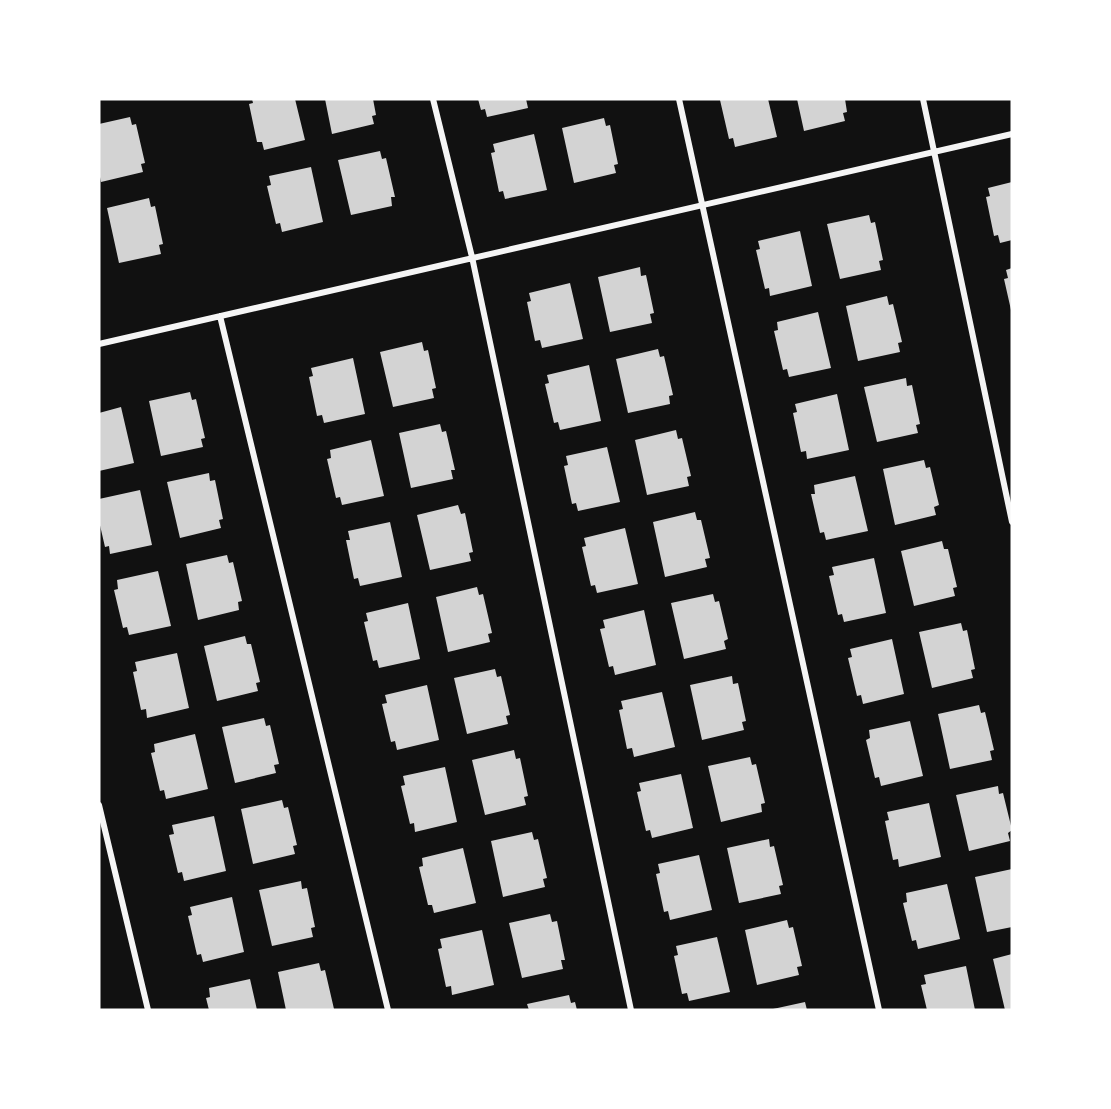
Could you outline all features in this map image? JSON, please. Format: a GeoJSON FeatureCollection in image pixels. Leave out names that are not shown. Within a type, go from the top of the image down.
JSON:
{"type":"FeatureCollection","features":[{"type":"Feature","properties":{"kind":"street"},"geometry":{"type":"LineString","coordinates":[[433,99],[472,257],[631,1010]]}},
{"type":"Feature","properties":{"kind":"street"},"geometry":{"type":"LineString","coordinates":[[679,99],[879,1010]]}},
{"type":"Feature","properties":{"kind":"street"},"geometry":{"type":"LineString","coordinates":[[923,99],[1012,522]]}},
{"type":"Feature","properties":{"kind":"street"},"geometry":{"type":"LineString","coordinates":[[99,344],[1012,134]]}},
{"type":"Feature","properties":{"kind":"street"},"geometry":{"type":"LineString","coordinates":[[220,316],[388,1010]]}},
{"type":"Feature","properties":{"kind":"street"},"geometry":{"type":"LineString","coordinates":[[99,805],[148,1010]]}},
{"type":"Feature","properties":{"kind":"building"},"geometry":{"type":"Polygon","coordinates":[[[252,99],[295,99],[305,140],[264,150],[262,142],[257,142],[249,104],[253,103],[252,99]]]}},
{"type":"Feature","properties":{"kind":"building"},"geometry":{"type":"Polygon","coordinates":[[[325,99],[373,99],[376,115],[372,116],[374,124],[332,134],[325,99]]]}},
{"type":"Feature","properties":{"kind":"building"},"geometry":{"type":"Polygon","coordinates":[[[478,99],[526,99],[528,108],[487,117],[485,109],[481,110],[478,99]]]}},
{"type":"Feature","properties":{"kind":"building"},"geometry":{"type":"Polygon","coordinates":[[[768,99],[777,137],[735,147],[733,138],[729,139],[720,100],[768,99]]]}},
{"type":"Feature","properties":{"kind":"building"},"geometry":{"type":"Polygon","coordinates":[[[797,99],[845,99],[847,112],[843,113],[845,121],[804,131],[797,99]]]}},
{"type":"Feature","properties":{"kind":"building"},"geometry":{"type":"Polygon","coordinates":[[[130,117],[132,125],[136,124],[145,163],[141,164],[143,172],[101,182],[99,124],[130,117]]]}},
{"type":"Feature","properties":{"kind":"building"},"geometry":{"type":"Polygon","coordinates":[[[604,118],[606,126],[610,125],[618,164],[614,165],[616,173],[574,183],[562,128],[604,118]]]}},
{"type":"Feature","properties":{"kind":"building"},"geometry":{"type":"Polygon","coordinates":[[[534,134],[547,190],[505,199],[503,191],[499,192],[491,153],[495,152],[493,144],[534,134]]]}},
{"type":"Feature","properties":{"kind":"building"},"geometry":{"type":"Polygon","coordinates":[[[380,151],[382,159],[386,158],[395,197],[391,197],[392,206],[351,215],[338,160],[380,151]]]}},
{"type":"Feature","properties":{"kind":"building"},"geometry":{"type":"Polygon","coordinates":[[[311,167],[323,222],[282,232],[280,223],[276,224],[267,186],[271,185],[269,176],[311,167]]]}},
{"type":"Feature","properties":{"kind":"building"},"geometry":{"type":"Polygon","coordinates":[[[1012,182],[1012,240],[1000,243],[998,235],[994,236],[986,197],[990,196],[988,188],[1012,182]]]}},
{"type":"Feature","properties":{"kind":"building"},"geometry":{"type":"Polygon","coordinates":[[[149,198],[151,207],[155,206],[163,244],[159,245],[161,254],[119,263],[107,208],[149,198]]]}},
{"type":"Feature","properties":{"kind":"building"},"geometry":{"type":"Polygon","coordinates":[[[869,215],[871,223],[875,222],[883,260],[879,261],[881,270],[840,279],[827,224],[869,215]]]}},
{"type":"Feature","properties":{"kind":"building"},"geometry":{"type":"Polygon","coordinates":[[[800,231],[812,286],[770,296],[769,288],[765,289],[756,250],[760,249],[758,241],[800,231]]]}},
{"type":"Feature","properties":{"kind":"building"},"geometry":{"type":"Polygon","coordinates":[[[640,267],[641,276],[646,275],[654,313],[650,314],[652,323],[610,332],[598,277],[640,267]]]}},
{"type":"Feature","properties":{"kind":"building"},"geometry":{"type":"Polygon","coordinates":[[[1012,268],[1011,310],[1004,279],[1008,278],[1006,270],[1012,268]]]}},
{"type":"Feature","properties":{"kind":"building"},"geometry":{"type":"Polygon","coordinates":[[[570,283],[583,339],[542,348],[540,340],[535,341],[527,302],[531,301],[529,293],[570,283]]]}},
{"type":"Feature","properties":{"kind":"building"},"geometry":{"type":"Polygon","coordinates":[[[887,296],[889,305],[893,304],[902,342],[898,343],[900,352],[858,361],[846,306],[887,296]]]}},
{"type":"Feature","properties":{"kind":"building"},"geometry":{"type":"Polygon","coordinates":[[[818,312],[831,368],[789,377],[787,369],[783,370],[774,331],[778,330],[777,322],[818,312]]]}},
{"type":"Feature","properties":{"kind":"building"},"geometry":{"type":"Polygon","coordinates":[[[422,342],[424,351],[428,350],[436,388],[432,389],[434,398],[393,407],[380,352],[422,342]]]}},
{"type":"Feature","properties":{"kind":"building"},"geometry":{"type":"Polygon","coordinates":[[[658,349],[660,357],[664,356],[673,395],[669,396],[670,404],[628,413],[616,359],[658,349]]]}},
{"type":"Feature","properties":{"kind":"building"},"geometry":{"type":"Polygon","coordinates":[[[353,358],[365,414],[324,423],[322,415],[317,416],[309,377],[313,376],[311,368],[353,358]]]}},
{"type":"Feature","properties":{"kind":"building"},"geometry":{"type":"Polygon","coordinates":[[[589,365],[601,421],[560,430],[558,422],[554,423],[545,384],[549,383],[547,375],[589,365]]]}},
{"type":"Feature","properties":{"kind":"building"},"geometry":{"type":"Polygon","coordinates":[[[906,378],[907,386],[912,385],[920,424],[916,425],[918,433],[877,442],[864,387],[906,378]]]}},
{"type":"Feature","properties":{"kind":"building"},"geometry":{"type":"Polygon","coordinates":[[[190,392],[192,400],[196,399],[205,438],[201,439],[203,447],[161,456],[149,401],[190,392]]]}},
{"type":"Feature","properties":{"kind":"building"},"geometry":{"type":"Polygon","coordinates":[[[837,394],[849,450],[807,459],[806,451],[801,452],[793,413],[797,412],[795,404],[837,394]]]}},
{"type":"Feature","properties":{"kind":"building"},"geometry":{"type":"Polygon","coordinates":[[[121,407],[134,463],[99,471],[99,413],[121,407]]]}},
{"type":"Feature","properties":{"kind":"building"},"geometry":{"type":"Polygon","coordinates":[[[440,424],[442,432],[446,431],[455,470],[451,470],[453,479],[411,488],[399,433],[440,424]]]}},
{"type":"Feature","properties":{"kind":"building"},"geometry":{"type":"Polygon","coordinates":[[[676,430],[678,439],[682,438],[691,476],[687,477],[689,486],[647,495],[635,440],[676,430]]]}},
{"type":"Feature","properties":{"kind":"building"},"geometry":{"type":"Polygon","coordinates":[[[371,440],[384,496],[342,505],[340,497],[336,498],[327,459],[331,458],[330,450],[371,440]]]}},
{"type":"Feature","properties":{"kind":"building"},"geometry":{"type":"Polygon","coordinates":[[[607,447],[620,502],[578,511],[576,503],[572,504],[564,466],[568,465],[566,456],[607,447]]]}},
{"type":"Feature","properties":{"kind":"building"},"geometry":{"type":"Polygon","coordinates":[[[924,460],[926,468],[930,467],[939,505],[934,507],[936,515],[895,525],[883,469],[924,460]]]}},
{"type":"Feature","properties":{"kind":"building"},"geometry":{"type":"Polygon","coordinates":[[[209,473],[210,481],[215,480],[223,519],[219,520],[221,528],[180,538],[167,482],[209,473]]]}},
{"type":"Feature","properties":{"kind":"building"},"geometry":{"type":"Polygon","coordinates":[[[855,476],[868,531],[826,540],[824,532],[820,533],[811,494],[815,494],[814,485],[855,476]]]}},
{"type":"Feature","properties":{"kind":"building"},"geometry":{"type":"Polygon","coordinates":[[[140,490],[152,545],[110,554],[109,546],[105,547],[99,521],[99,499],[140,490]]]}},
{"type":"Feature","properties":{"kind":"building"},"geometry":{"type":"Polygon","coordinates":[[[458,505],[461,514],[465,513],[473,552],[469,553],[471,561],[430,570],[417,515],[458,505]]]}},
{"type":"Feature","properties":{"kind":"building"},"geometry":{"type":"Polygon","coordinates":[[[695,512],[697,520],[701,520],[710,558],[705,559],[707,567],[665,577],[653,522],[695,512]]]}},
{"type":"Feature","properties":{"kind":"building"},"geometry":{"type":"Polygon","coordinates":[[[390,522],[402,577],[360,586],[358,578],[354,579],[346,540],[350,540],[348,531],[390,522]]]}},
{"type":"Feature","properties":{"kind":"building"},"geometry":{"type":"Polygon","coordinates":[[[625,528],[638,584],[597,593],[595,585],[591,586],[582,547],[586,546],[584,538],[625,528]]]}},
{"type":"Feature","properties":{"kind":"building"},"geometry":{"type":"Polygon","coordinates":[[[942,541],[944,549],[948,549],[957,587],[953,588],[955,596],[914,606],[901,551],[942,541]]]}},
{"type":"Feature","properties":{"kind":"building"},"geometry":{"type":"Polygon","coordinates":[[[227,555],[229,563],[233,562],[242,601],[238,602],[239,610],[198,620],[186,564],[227,555]]]}},
{"type":"Feature","properties":{"kind":"building"},"geometry":{"type":"Polygon","coordinates":[[[874,558],[886,613],[844,622],[842,614],[838,615],[829,576],[834,575],[832,567],[874,558]]]}},
{"type":"Feature","properties":{"kind":"building"},"geometry":{"type":"Polygon","coordinates":[[[158,571],[171,626],[129,635],[127,627],[123,628],[114,590],[118,589],[117,580],[158,571]]]}},
{"type":"Feature","properties":{"kind":"building"},"geometry":{"type":"Polygon","coordinates":[[[477,587],[479,595],[483,594],[492,633],[488,634],[490,642],[448,652],[436,597],[477,587]]]}},
{"type":"Feature","properties":{"kind":"building"},"geometry":{"type":"Polygon","coordinates":[[[713,594],[715,602],[719,601],[728,639],[724,641],[726,649],[684,659],[671,603],[713,594]]]}},
{"type":"Feature","properties":{"kind":"building"},"geometry":{"type":"Polygon","coordinates":[[[408,603],[420,659],[379,668],[377,660],[373,661],[364,622],[368,621],[366,613],[408,603]]]}},
{"type":"Feature","properties":{"kind":"building"},"geometry":{"type":"Polygon","coordinates":[[[644,610],[656,665],[615,675],[613,666],[609,667],[600,629],[605,628],[603,620],[644,610]]]}},
{"type":"Feature","properties":{"kind":"building"},"geometry":{"type":"Polygon","coordinates":[[[961,623],[963,631],[967,630],[975,669],[971,670],[973,678],[932,688],[919,632],[961,623]]]}},
{"type":"Feature","properties":{"kind":"building"},"geometry":{"type":"Polygon","coordinates":[[[245,636],[247,644],[251,644],[260,682],[256,683],[258,691],[217,701],[204,646],[245,636]]]}},
{"type":"Feature","properties":{"kind":"building"},"geometry":{"type":"Polygon","coordinates":[[[892,639],[904,694],[863,704],[861,695],[857,696],[848,658],[852,657],[850,649],[892,639]]]}},
{"type":"Feature","properties":{"kind":"building"},"geometry":{"type":"Polygon","coordinates":[[[177,653],[189,708],[147,718],[146,709],[141,710],[133,672],[137,671],[135,662],[177,653]]]}},
{"type":"Feature","properties":{"kind":"building"},"geometry":{"type":"Polygon","coordinates":[[[495,669],[497,677],[501,676],[510,715],[506,716],[508,724],[467,734],[454,678],[495,669]]]}},
{"type":"Feature","properties":{"kind":"building"},"geometry":{"type":"Polygon","coordinates":[[[732,676],[733,684],[738,683],[746,721],[742,722],[744,730],[702,740],[690,685],[732,676]]]}},
{"type":"Feature","properties":{"kind":"building"},"geometry":{"type":"Polygon","coordinates":[[[427,685],[439,740],[397,750],[395,741],[391,742],[382,704],[387,703],[385,695],[427,685]]]}},
{"type":"Feature","properties":{"kind":"building"},"geometry":{"type":"Polygon","coordinates":[[[662,692],[675,747],[634,757],[632,748],[627,749],[619,710],[623,709],[621,701],[662,692]]]}},
{"type":"Feature","properties":{"kind":"building"},"geometry":{"type":"Polygon","coordinates":[[[979,705],[981,713],[985,712],[994,750],[990,751],[992,760],[950,769],[938,714],[979,705]]]}},
{"type":"Feature","properties":{"kind":"building"},"geometry":{"type":"Polygon","coordinates":[[[264,718],[266,726],[270,725],[279,764],[274,765],[276,773],[235,783],[222,727],[264,718]]]}},
{"type":"Feature","properties":{"kind":"building"},"geometry":{"type":"Polygon","coordinates":[[[910,721],[923,776],[881,786],[879,777],[875,778],[866,740],[870,738],[869,730],[910,721]]]}},
{"type":"Feature","properties":{"kind":"building"},"geometry":{"type":"Polygon","coordinates":[[[195,734],[208,789],[166,799],[164,790],[160,791],[151,753],[155,752],[154,744],[195,734]]]}},
{"type":"Feature","properties":{"kind":"building"},"geometry":{"type":"Polygon","coordinates":[[[514,750],[516,759],[520,758],[528,796],[524,797],[526,805],[485,815],[472,760],[514,750]]]}},
{"type":"Feature","properties":{"kind":"building"},"geometry":{"type":"Polygon","coordinates":[[[750,757],[752,765],[756,764],[765,803],[761,804],[762,812],[721,822],[708,766],[750,757]]]}},
{"type":"Feature","properties":{"kind":"building"},"geometry":{"type":"Polygon","coordinates":[[[445,767],[457,822],[415,832],[414,823],[410,824],[401,786],[405,785],[403,776],[445,767]]]}},
{"type":"Feature","properties":{"kind":"building"},"geometry":{"type":"Polygon","coordinates":[[[681,774],[693,828],[652,838],[650,830],[646,831],[637,792],[641,791],[639,783],[681,774]]]}},
{"type":"Feature","properties":{"kind":"building"},"geometry":{"type":"Polygon","coordinates":[[[998,786],[999,794],[1003,793],[1012,830],[1008,833],[1010,841],[969,851],[956,795],[998,786]]]}},
{"type":"Feature","properties":{"kind":"building"},"geometry":{"type":"Polygon","coordinates":[[[282,800],[284,808],[288,807],[297,845],[293,846],[295,854],[253,864],[241,809],[282,800]]]}},
{"type":"Feature","properties":{"kind":"building"},"geometry":{"type":"Polygon","coordinates":[[[929,803],[941,857],[899,867],[898,859],[893,860],[885,821],[889,820],[887,812],[929,803]]]}},
{"type":"Feature","properties":{"kind":"building"},"geometry":{"type":"Polygon","coordinates":[[[214,816],[226,871],[184,881],[182,872],[178,873],[169,835],[174,834],[172,825],[214,816]]]}},
{"type":"Feature","properties":{"kind":"building"},"geometry":{"type":"Polygon","coordinates":[[[532,832],[534,840],[538,839],[547,878],[543,879],[545,887],[503,897],[491,841],[532,832]]]}},
{"type":"Feature","properties":{"kind":"building"},"geometry":{"type":"Polygon","coordinates":[[[769,839],[770,847],[774,846],[783,885],[779,886],[781,894],[739,903],[727,848],[769,839]]]}},
{"type":"Feature","properties":{"kind":"building"},"geometry":{"type":"Polygon","coordinates":[[[463,848],[476,903],[434,913],[432,905],[428,905],[419,867],[423,866],[422,858],[463,848]]]}},
{"type":"Feature","properties":{"kind":"building"},"geometry":{"type":"Polygon","coordinates":[[[699,855],[712,910],[670,920],[668,911],[664,912],[656,874],[660,873],[658,864],[699,855]]]}},
{"type":"Feature","properties":{"kind":"building"},"geometry":{"type":"Polygon","coordinates":[[[1012,869],[1012,927],[987,932],[975,877],[1012,869]]]}},
{"type":"Feature","properties":{"kind":"building"},"geometry":{"type":"Polygon","coordinates":[[[301,881],[302,889],[307,888],[315,927],[311,928],[313,937],[272,946],[259,890],[301,881]]]}},
{"type":"Feature","properties":{"kind":"building"},"geometry":{"type":"Polygon","coordinates":[[[947,884],[960,939],[918,949],[916,940],[912,941],[903,903],[907,902],[906,893],[947,884]]]}},
{"type":"Feature","properties":{"kind":"building"},"geometry":{"type":"Polygon","coordinates":[[[232,897],[244,952],[203,962],[201,954],[197,955],[188,916],[192,915],[190,907],[232,897]]]}},
{"type":"Feature","properties":{"kind":"building"},"geometry":{"type":"Polygon","coordinates":[[[550,914],[552,922],[557,921],[565,960],[561,960],[563,969],[522,978],[509,923],[550,914]]]}},
{"type":"Feature","properties":{"kind":"building"},"geometry":{"type":"Polygon","coordinates":[[[787,920],[789,928],[793,927],[802,966],[797,967],[799,975],[757,985],[745,930],[787,920]]]}},
{"type":"Feature","properties":{"kind":"building"},"geometry":{"type":"Polygon","coordinates":[[[482,930],[494,985],[452,995],[451,986],[446,987],[438,949],[442,948],[440,939],[482,930]]]}},
{"type":"Feature","properties":{"kind":"building"},"geometry":{"type":"Polygon","coordinates":[[[717,937],[730,992],[689,1001],[687,993],[682,994],[674,956],[678,955],[676,946],[717,937]]]}},
{"type":"Feature","properties":{"kind":"building"},"geometry":{"type":"Polygon","coordinates":[[[1012,954],[1012,1010],[1005,1010],[993,959],[1012,954]]]}},
{"type":"Feature","properties":{"kind":"building"},"geometry":{"type":"Polygon","coordinates":[[[319,963],[321,971],[325,970],[334,1009],[286,1010],[278,972],[319,963]]]}},
{"type":"Feature","properties":{"kind":"building"},"geometry":{"type":"Polygon","coordinates":[[[966,966],[975,1010],[927,1010],[921,985],[926,984],[924,975],[966,966]]]}},
{"type":"Feature","properties":{"kind":"building"},"geometry":{"type":"Polygon","coordinates":[[[250,979],[257,1010],[209,1010],[206,998],[210,997],[209,988],[250,979]]]}},
{"type":"Feature","properties":{"kind":"building"},"geometry":{"type":"Polygon","coordinates":[[[569,995],[571,1003],[575,1002],[577,1010],[529,1010],[527,1004],[569,995]]]}},
{"type":"Feature","properties":{"kind":"building"},"geometry":{"type":"Polygon","coordinates":[[[805,1002],[807,1010],[773,1010],[773,1009],[805,1002]]]}}]}
